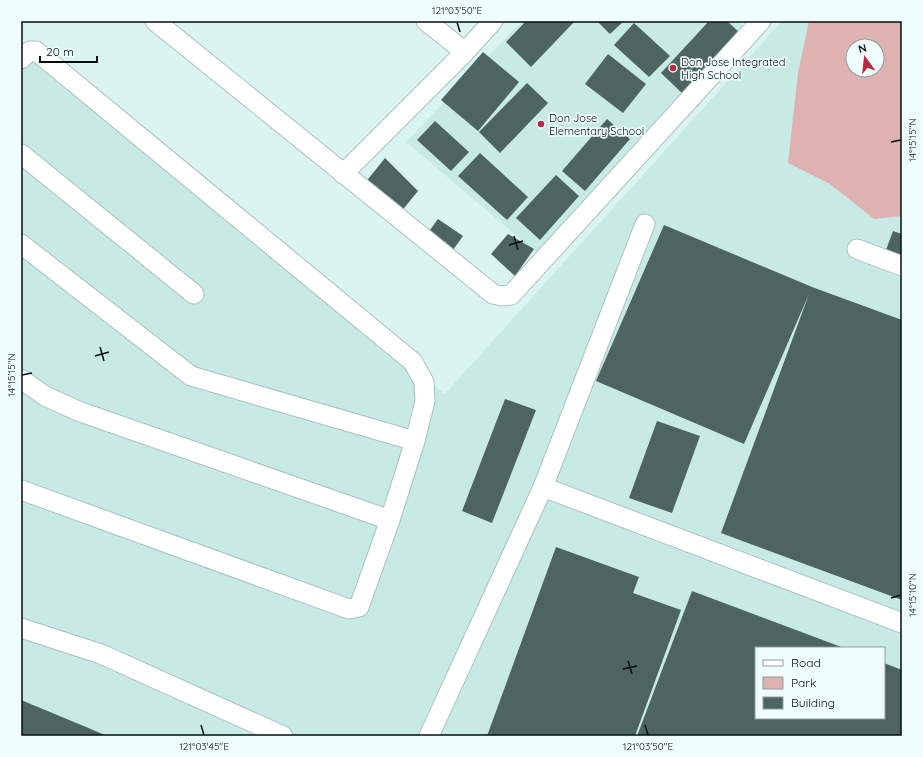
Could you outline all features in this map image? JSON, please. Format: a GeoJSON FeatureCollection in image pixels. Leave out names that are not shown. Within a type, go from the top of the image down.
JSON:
{"type":"FeatureCollection","features":[{"type":"Feature","properties":{"kind":"street"},"geometry":{"type":"LineString","coordinates":[[154,21],[493,294],[502,296],[511,295],[761,21]]}},
{"type":"Feature","properties":{"kind":"street"},"geometry":{"type":"LineString","coordinates":[[426,21],[465,52]]}},
{"type":"Feature","properties":{"kind":"street"},"geometry":{"type":"LineString","coordinates":[[343,174],[494,21]]}},
{"type":"Feature","properties":{"kind":"street"},"geometry":{"type":"LineString","coordinates":[[21,59],[30,51],[36,51],[413,362],[424,382],[425,401],[415,441],[390,520],[359,607],[349,610],[21,490]]}},
{"type":"Feature","properties":{"kind":"street"},"geometry":{"type":"LineString","coordinates":[[21,154],[194,294]]}},
{"type":"Feature","properties":{"kind":"street"},"geometry":{"type":"LineString","coordinates":[[429,736],[543,487],[645,224]]}},
{"type":"Feature","properties":{"kind":"street"},"geometry":{"type":"LineString","coordinates":[[21,244],[191,376],[415,441]]}},
{"type":"Feature","properties":{"kind":"street"},"geometry":{"type":"LineString","coordinates":[[857,249],[902,266]]}},
{"type":"Feature","properties":{"kind":"street"},"geometry":{"type":"LineString","coordinates":[[21,379],[45,396],[78,411],[390,520]]}},
{"type":"Feature","properties":{"kind":"street"},"geometry":{"type":"LineString","coordinates":[[543,487],[902,623]]}},
{"type":"Feature","properties":{"kind":"street"},"geometry":{"type":"LineString","coordinates":[[21,628],[101,654],[283,736]]}},
{"type":"Feature","properties":{"kind":"shaded area","name":"Don Jose Elementary School"},"geometry":{"type":"Polygon","coordinates":[[[522,21],[738,21],[748,30],[537,253],[406,142],[522,21]]]}},
{"type":"Feature","properties":{"kind":"shaded area"},"geometry":{"type":"Polygon","coordinates":[[[782,21],[902,21],[902,736],[21,736],[21,49],[445,394],[782,21]]]}},
{"type":"Feature","properties":{"kind":"green space"},"geometry":{"type":"Polygon","coordinates":[[[809,21],[902,21],[902,216],[874,219],[830,184],[788,163],[798,73],[809,21]]]}},
{"type":"Feature","properties":{"kind":"building"},"geometry":{"type":"Polygon","coordinates":[[[526,21],[575,21],[531,67],[506,42],[526,21]]]}},
{"type":"Feature","properties":{"kind":"building"},"geometry":{"type":"Polygon","coordinates":[[[597,21],[624,21],[610,34],[597,21]]]}},
{"type":"Feature","properties":{"kind":"building"},"geometry":{"type":"Polygon","coordinates":[[[709,21],[727,21],[740,33],[683,94],[661,73],[709,21]]]}},
{"type":"Feature","properties":{"kind":"building"},"geometry":{"type":"Polygon","coordinates":[[[634,23],[670,56],[649,77],[614,45],[634,23]]]}},
{"type":"Feature","properties":{"kind":"building"},"geometry":{"type":"Polygon","coordinates":[[[483,52],[519,82],[478,131],[441,100],[483,52]]]}},
{"type":"Feature","properties":{"kind":"building"},"geometry":{"type":"Polygon","coordinates":[[[608,54],[646,84],[623,113],[585,84],[608,54]]]}},
{"type":"Feature","properties":{"kind":"building"},"geometry":{"type":"Polygon","coordinates":[[[527,83],[548,103],[500,153],[479,132],[527,83]]]}},
{"type":"Feature","properties":{"kind":"building"},"geometry":{"type":"Polygon","coordinates":[[[607,119],[630,139],[585,191],[562,171],[607,119]]]}},
{"type":"Feature","properties":{"kind":"building"},"geometry":{"type":"Polygon","coordinates":[[[435,121],[469,152],[451,171],[417,140],[435,121]]]}},
{"type":"Feature","properties":{"kind":"building"},"geometry":{"type":"Polygon","coordinates":[[[480,153],[528,197],[507,220],[458,176],[480,153]]]}},
{"type":"Feature","properties":{"kind":"building"},"geometry":{"type":"Polygon","coordinates":[[[385,158],[418,191],[400,213],[365,183],[385,158]]]}},
{"type":"Feature","properties":{"kind":"building"},"geometry":{"type":"Polygon","coordinates":[[[556,175],[579,196],[540,240],[516,218],[556,175]]]}},
{"type":"Feature","properties":{"kind":"building"},"geometry":{"type":"Polygon","coordinates":[[[438,219],[463,236],[453,250],[427,234],[438,219]]]}},
{"type":"Feature","properties":{"kind":"building"},"geometry":{"type":"Polygon","coordinates":[[[664,225],[812,287],[902,320],[902,600],[721,533],[809,294],[744,444],[596,381],[664,225]]]}},
{"type":"Feature","properties":{"kind":"building"},"geometry":{"type":"Polygon","coordinates":[[[893,231],[902,234],[902,265],[883,258],[893,231]]]}},
{"type":"Feature","properties":{"kind":"building"},"geometry":{"type":"Polygon","coordinates":[[[508,234],[534,249],[515,276],[491,254],[508,234]]]}},
{"type":"Feature","properties":{"kind":"building"},"geometry":{"type":"Polygon","coordinates":[[[505,399],[536,410],[492,523],[462,511],[505,399]]]}},
{"type":"Feature","properties":{"kind":"building"},"geometry":{"type":"Polygon","coordinates":[[[657,421],[700,436],[672,513],[629,498],[657,421]]]}},
{"type":"Feature","properties":{"kind":"building"},"geometry":{"type":"Polygon","coordinates":[[[556,547],[639,577],[633,593],[681,610],[635,736],[487,736],[556,547]]]}},
{"type":"Feature","properties":{"kind":"building"},"geometry":{"type":"Polygon","coordinates":[[[692,591],[841,647],[755,647],[755,719],[885,719],[885,663],[902,670],[902,736],[637,736],[692,591]]]}},
{"type":"Feature","properties":{"kind":"building"},"geometry":{"type":"Polygon","coordinates":[[[21,700],[86,727],[107,736],[21,736],[21,700]]]}},
{"type":"Feature","properties":{"kind":"place","name":"Don Jose Integrated High School"},"geometry":{"type":"Point","coordinates":[673,68]}},
{"type":"Feature","properties":{"kind":"place","name":"Don Jose Elementary School"},"geometry":{"type":"Point","coordinates":[541,124]}}]}
